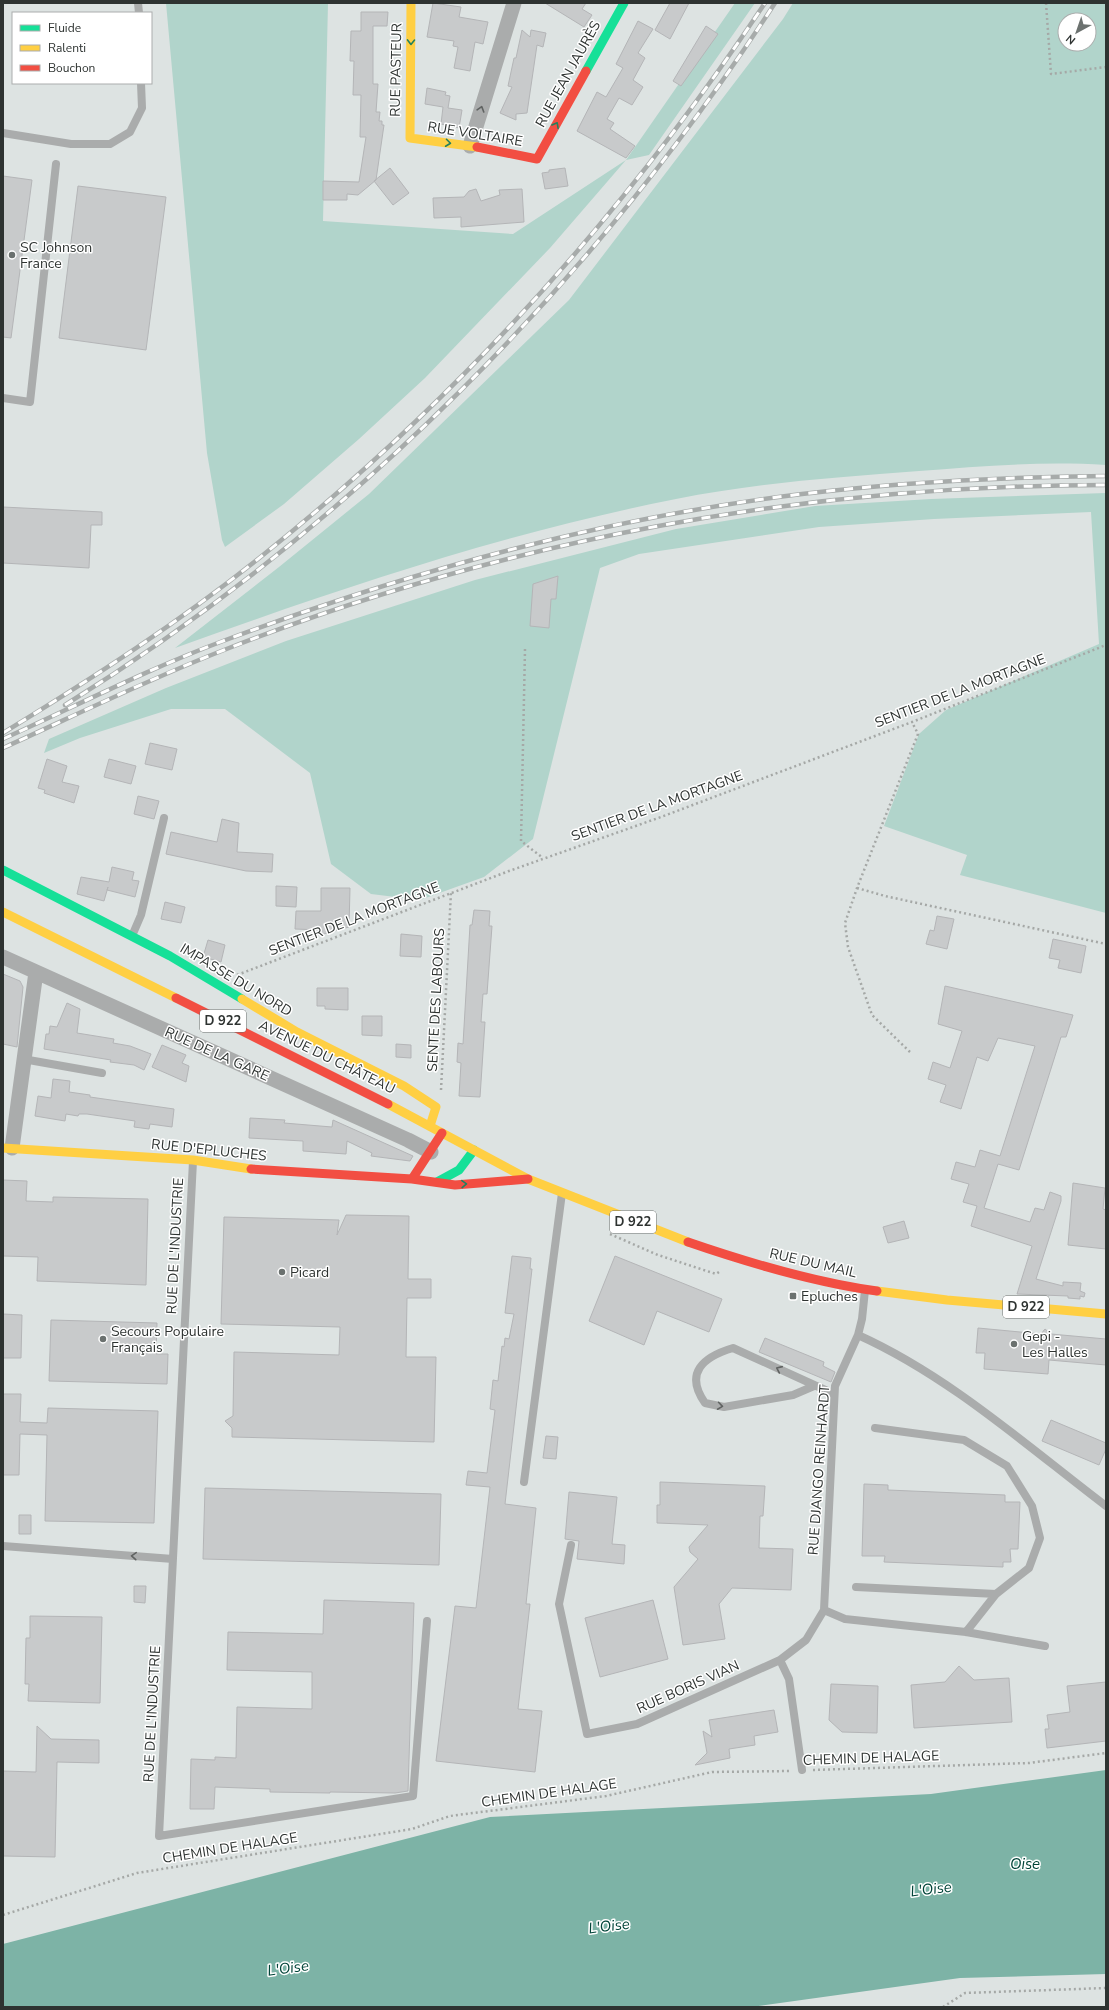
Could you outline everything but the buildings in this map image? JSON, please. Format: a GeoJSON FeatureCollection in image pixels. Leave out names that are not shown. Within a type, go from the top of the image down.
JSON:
{"type":"FeatureCollection","features":[{"type":"Feature","properties":{"kind":"street","name":"RUE PASTEUR"},"geometry":{"type":"LineString","coordinates":[[410,138],[411,3]]}},
{"type":"Feature","properties":{"kind":"street"},"geometry":{"type":"LineString","coordinates":[[470,146],[514,3]]}},
{"type":"Feature","properties":{"kind":"street","name":"RUE JEAN JAURÈS"},"geometry":{"type":"LineString","coordinates":[[537,159],[624,3]]}},
{"type":"Feature","properties":{"kind":"street","name":"RUE VOLTAIRE"},"geometry":{"type":"LineString","coordinates":[[410,138],[470,146],[537,159]]}},
{"type":"Feature","properties":{"kind":"street","name":"IMPASSE DU NORD"},"geometry":{"type":"LineString","coordinates":[[3,870],[170,956],[297,1032],[404,1086],[436,1107]]}},
{"type":"Feature","properties":{"kind":"street","name":"AVENUE DU CHÂTEAU"},"geometry":{"type":"LineString","coordinates":[[3,912],[411,1115],[528,1179]]}},
{"type":"Feature","properties":{"kind":"street","name":"RUE DE LA GARE"},"geometry":{"type":"LineString","coordinates":[[3,957],[401,1137],[431,1152]]}},
{"type":"Feature","properties":{"kind":"street"},"geometry":{"type":"LineString","coordinates":[[8,1148],[36,972]]}},
{"type":"Feature","properties":{"kind":"street"},"geometry":{"type":"LineString","coordinates":[[430,1126],[436,1107]]}},
{"type":"Feature","properties":{"kind":"street"},"geometry":{"type":"LineString","coordinates":[[412,1178],[431,1152],[442,1133]]}},
{"type":"Feature","properties":{"kind":"street","name":"RUE D'EPLUCHES"},"geometry":{"type":"LineString","coordinates":[[8,1148],[192,1160],[243,1168],[412,1178],[455,1185],[528,1179]]}},
{"type":"Feature","properties":{"kind":"street"},"geometry":{"type":"LineString","coordinates":[[437,1182],[453,1176],[466,1165],[474,1150]]}},
{"type":"Feature","properties":{"kind":"street","name":"RUE DU MAIL"},"geometry":{"type":"LineString","coordinates":[[528,1179],[663,1234],[740,1260],[829,1283],[947,1300],[1106,1314]]}},
{"type":"Feature","properties":{"kind":"lane"},"geometry":{"type":"LineString","coordinates":[[3,133],[71,144],[110,144],[130,132],[142,108],[141,84]]}},
{"type":"Feature","properties":{"kind":"lane"},"geometry":{"type":"LineString","coordinates":[[3,398],[30,402],[56,164]]}},
{"type":"Feature","properties":{"kind":"lane"},"geometry":{"type":"LineString","coordinates":[[132,937],[141,915],[164,818]]}},
{"type":"Feature","properties":{"kind":"lane"},"geometry":{"type":"LineString","coordinates":[[23,1059],[102,1073]]}},
{"type":"Feature","properties":{"kind":"lane","name":"RUE DE L'INDUSTRIE"},"geometry":{"type":"LineString","coordinates":[[192,1160],[159,1836],[413,1796],[427,1621]]}},
{"type":"Feature","properties":{"kind":"lane"},"geometry":{"type":"LineString","coordinates":[[524,1482],[562,1193]]}},
{"type":"Feature","properties":{"kind":"lane","name":"RUE DJANGO REINHARDT"},"geometry":{"type":"LineString","coordinates":[[824,1610],[835,1386],[858,1335],[862,1319],[865,1289]]}},
{"type":"Feature","properties":{"kind":"lane"},"geometry":{"type":"LineString","coordinates":[[858,1335],[885,1348],[956,1392],[1106,1506]]}},
{"type":"Feature","properties":{"kind":"lane"},"geometry":{"type":"LineString","coordinates":[[814,1386],[793,1395],[724,1407],[706,1404],[698,1393],[696,1376],[702,1363],[718,1353],[733,1348],[834,1394]]}},
{"type":"Feature","properties":{"kind":"lane"},"geometry":{"type":"LineString","coordinates":[[875,1428],[964,1440],[1007,1466],[1032,1506],[1040,1538],[1029,1568],[996,1594],[966,1632]]}},
{"type":"Feature","properties":{"kind":"lane","name":"RUE BORIS VIAN"},"geometry":{"type":"LineString","coordinates":[[571,1545],[559,1604],[587,1734],[637,1724],[780,1660],[806,1640],[824,1610]]}},
{"type":"Feature","properties":{"kind":"lane"},"geometry":{"type":"LineString","coordinates":[[3,1546],[173,1559]]}},
{"type":"Feature","properties":{"kind":"lane"},"geometry":{"type":"LineString","coordinates":[[856,1587],[996,1594]]}},
{"type":"Feature","properties":{"kind":"lane"},"geometry":{"type":"LineString","coordinates":[[824,1610],[845,1619],[966,1632],[1045,1646]]}},
{"type":"Feature","properties":{"kind":"lane"},"geometry":{"type":"LineString","coordinates":[[780,1660],[789,1679],[802,1770]]}},
{"type":"Feature","properties":{"kind":"path"},"geometry":{"type":"LineString","coordinates":[[1046,3],[1051,74],[1106,67]]}},
{"type":"Feature","properties":{"kind":"path","name":"SENTIER DE LA MORTAGNE"},"geometry":{"type":"LineString","coordinates":[[215,983],[451,892],[661,817],[912,722],[1106,645]]}},
{"type":"Feature","properties":{"kind":"path"},"geometry":{"type":"LineString","coordinates":[[525,649],[521,841],[544,858]]}},
{"type":"Feature","properties":{"kind":"path"},"geometry":{"type":"LineString","coordinates":[[910,1052],[872,1015],[848,947],[845,923],[857,888],[918,734],[912,722]]}},
{"type":"Feature","properties":{"kind":"path"},"geometry":{"type":"LineString","coordinates":[[857,888],[886,896],[1106,944]]}},
{"type":"Feature","properties":{"kind":"path","name":"SENTE DES LABOURS"},"geometry":{"type":"LineString","coordinates":[[436,1107],[442,1084],[451,892]]}},
{"type":"Feature","properties":{"kind":"path","name":"CHEMIN DE HALAGE"},"geometry":{"type":"LineString","coordinates":[[3,1915],[137,1873],[412,1829],[450,1816],[606,1796],[712,1772],[1029,1762],[1106,1753]]}},
{"type":"Feature","properties":{"kind":"path"},"geometry":{"type":"LineString","coordinates":[[943,2007],[965,1994],[1106,1988]]}},
{"type":"Feature","properties":{"kind":"shaded area"},"geometry":{"type":"Polygon","coordinates":[[[166,3],[328,3],[323,221],[513,234],[626,160],[550,248],[425,378],[359,439],[284,504],[225,547],[222,540],[207,453],[166,3]]]}},
{"type":"Feature","properties":{"kind":"shaded area"},"geometry":{"type":"Polygon","coordinates":[[[735,3],[755,3],[649,155],[626,160],[735,3]]]}},
{"type":"Feature","properties":{"kind":"shaded area"},"geometry":{"type":"Polygon","coordinates":[[[793,3],[1106,3],[1106,465],[1059,464],[966,467],[797,481],[706,493],[548,528],[422,564],[175,648],[279,567],[369,494],[569,300],[783,19],[793,3]]]}},
{"type":"Feature","properties":{"kind":"shaded area"},"geometry":{"type":"Polygon","coordinates":[[[1106,493],[1106,913],[960,875],[967,855],[884,826],[919,734],[946,710],[1099,644],[1091,512],[934,519],[819,527],[639,554],[600,568],[533,839],[484,877],[420,900],[371,894],[331,864],[310,773],[225,709],[171,709],[80,738],[44,753],[49,739],[166,688],[286,641],[475,580],[676,529],[815,506],[931,499],[1106,493]]]}},
{"type":"Feature","properties":{"kind":"water"},"geometry":{"type":"Polygon","coordinates":[[[1106,1770],[1106,1974],[960,1978],[751,2007],[3,2007],[3,1944],[490,1817],[931,1794],[1106,1770]]]}},
{"type":"Feature","properties":{"kind":"railway"},"geometry":{"type":"LineString","coordinates":[[3,733],[136,648],[200,603],[263,555],[335,495],[405,432],[471,366],[535,298],[597,228],[712,80],[765,3]]}},
{"type":"Feature","properties":{"kind":"railway"},"geometry":{"type":"LineString","coordinates":[[65,705],[170,636],[271,560],[367,479],[459,393],[546,301],[627,206],[704,106],[775,3]]}},
{"type":"Feature","properties":{"kind":"railway"},"geometry":{"type":"LineString","coordinates":[[3,739],[167,663],[223,641],[365,592],[508,550],[654,517],[728,504],[802,494],[878,486],[954,481],[1106,476]]}},
{"type":"Feature","properties":{"kind":"railway"},"geometry":{"type":"LineString","coordinates":[[3,748],[196,661],[330,611],[438,578],[547,549],[657,526],[768,508],[881,495],[993,488],[1106,485]]}},
{"type":"Feature","properties":{"kind":"traffic: fast"},"geometry":{"type":"LineString","coordinates":[[586,71],[624,3]]}},
{"type":"Feature","properties":{"kind":"traffic: fast"},"geometry":{"type":"LineString","coordinates":[[3,870],[170,956],[242,999]]}},
{"type":"Feature","properties":{"kind":"traffic: fast"},"geometry":{"type":"LineString","coordinates":[[437,1182],[459,1170],[474,1150]]}},
{"type":"Feature","properties":{"kind":"traffic: slow"},"geometry":{"type":"LineString","coordinates":[[411,3],[410,138],[477,147]]}},
{"type":"Feature","properties":{"kind":"traffic: slow"},"geometry":{"type":"LineString","coordinates":[[3,912],[176,998]]}},
{"type":"Feature","properties":{"kind":"traffic: slow"},"geometry":{"type":"LineString","coordinates":[[242,999],[297,1032],[404,1086],[436,1107],[430,1126]]}},
{"type":"Feature","properties":{"kind":"traffic: slow"},"geometry":{"type":"LineString","coordinates":[[388,1104],[528,1179],[688,1242]]}},
{"type":"Feature","properties":{"kind":"traffic: slow"},"geometry":{"type":"LineString","coordinates":[[3,1148],[193,1160],[251,1169]]}},
{"type":"Feature","properties":{"kind":"traffic: slow"},"geometry":{"type":"LineString","coordinates":[[877,1291],[947,1300],[1106,1314]]}},
{"type":"Feature","properties":{"kind":"traffic: jam"},"geometry":{"type":"LineString","coordinates":[[477,147],[537,159],[586,71]]}},
{"type":"Feature","properties":{"kind":"traffic: jam"},"geometry":{"type":"LineString","coordinates":[[176,998],[388,1104]]}},
{"type":"Feature","properties":{"kind":"traffic: jam"},"geometry":{"type":"LineString","coordinates":[[412,1179],[442,1133]]}},
{"type":"Feature","properties":{"kind":"traffic: jam"},"geometry":{"type":"LineString","coordinates":[[251,1169],[412,1179],[455,1185],[528,1179]]}},
{"type":"Feature","properties":{"kind":"traffic: jam"},"geometry":{"type":"LineString","coordinates":[[688,1242],[781,1271],[877,1291]]}},
{"type":"Feature","properties":{"kind":"place","name":"SC Johnson France"},"geometry":{"type":"Point","coordinates":[12,255]}},
{"type":"Feature","properties":{"kind":"place","name":"Picard"},"geometry":{"type":"Point","coordinates":[282,1272]}},
{"type":"Feature","properties":{"kind":"place","name":"Epluches"},"geometry":{"type":"Point","coordinates":[793,1296]}},
{"type":"Feature","properties":{"kind":"place","name":"Secours Populaire Français"},"geometry":{"type":"Point","coordinates":[103,1339]}},
{"type":"Feature","properties":{"kind":"place","name":"Gepi - Les Halles"},"geometry":{"type":"Point","coordinates":[1014,1344]}},
{"type":"Feature","properties":{"kind":"water label","name":"Oise"},"geometry":{"type":"Point","coordinates":[1025,1864]}},
{"type":"Feature","properties":{"kind":"water label","name":"L'Oise"},"geometry":{"type":"Point","coordinates":[931,1889]}},
{"type":"Feature","properties":{"kind":"water label","name":"L'Oise"},"geometry":{"type":"Point","coordinates":[609,1926]}},
{"type":"Feature","properties":{"kind":"water label","name":"L'Oise"},"geometry":{"type":"Point","coordinates":[288,1968]}}]}
